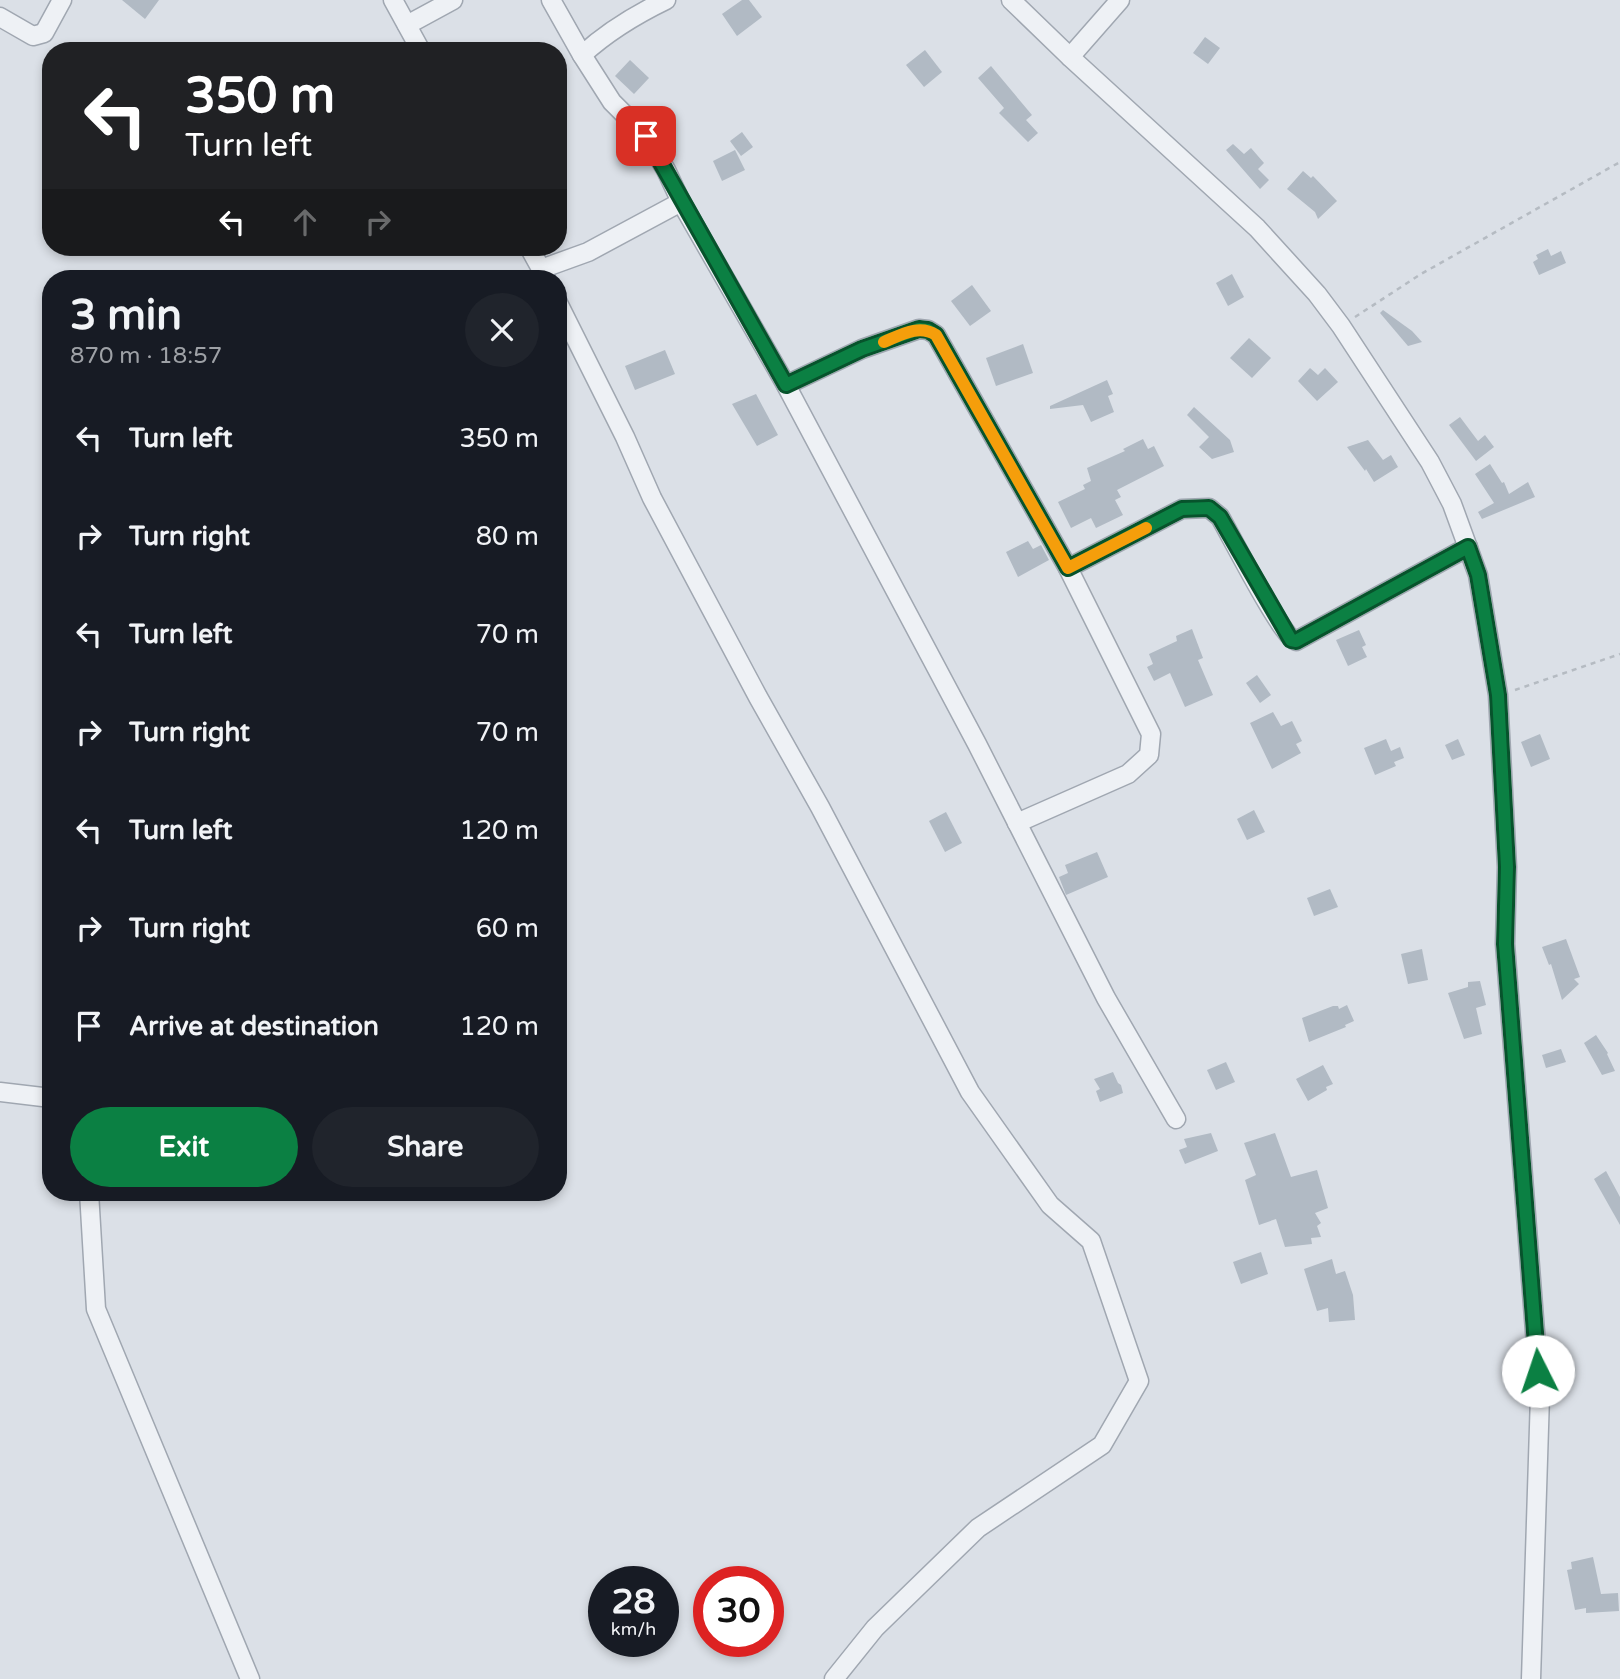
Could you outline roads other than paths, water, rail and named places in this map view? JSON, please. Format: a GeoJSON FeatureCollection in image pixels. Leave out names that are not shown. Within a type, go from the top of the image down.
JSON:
{"type":"FeatureCollection","features":[{"type":"Feature","properties":{"kind":"street"},"geometry":{"type":"LineString","coordinates":[[0,17],[33,36],[44,33],[62,0]]}},
{"type":"Feature","properties":{"kind":"street"},"geometry":{"type":"LineString","coordinates":[[393,0],[416,42]]}},
{"type":"Feature","properties":{"kind":"street"},"geometry":{"type":"LineString","coordinates":[[407,24],[453,0]]}},
{"type":"Feature","properties":{"kind":"street"},"geometry":{"type":"LineString","coordinates":[[551,0],[612,102],[646,136],[666,170],[681,202],[786,385],[1106,998],[1176,1119]]}},
{"type":"Feature","properties":{"kind":"street"},"geometry":{"type":"LineString","coordinates":[[582,55],[620,26],[666,0]]}},
{"type":"Feature","properties":{"kind":"street"},"geometry":{"type":"LineString","coordinates":[[1011,0],[1257,228],[1317,294],[1430,462],[1452,504],[1478,575],[1498,695],[1507,867],[1505,944],[1539,1396],[1531,1679]]}},
{"type":"Feature","properties":{"kind":"street"},"geometry":{"type":"LineString","coordinates":[[1070,57],[1120,0]]}},
{"type":"Feature","properties":{"kind":"street"},"geometry":{"type":"LineString","coordinates":[[551,270],[681,202]]}},
{"type":"Feature","properties":{"kind":"street"},"geometry":{"type":"LineString","coordinates":[[567,321],[652,498],[820,807],[970,1092],[1050,1205],[1091,1241],[1139,1381],[1102,1445],[978,1528],[875,1628],[834,1679]]}},
{"type":"Feature","properties":{"kind":"street"},"geometry":{"type":"LineString","coordinates":[[786,385],[862,349],[919,329],[936,335],[1068,568],[1151,734],[1149,755],[1128,774],[1017,823]]}},
{"type":"Feature","properties":{"kind":"street"},"geometry":{"type":"LineString","coordinates":[[1068,568],[1182,509],[1209,508],[1220,517],[1277,619],[1291,640],[1296,641],[1468,547]]}},
{"type":"Feature","properties":{"kind":"street"},"geometry":{"type":"LineString","coordinates":[[0,1092],[42,1097]]}},
{"type":"Feature","properties":{"kind":"street"},"geometry":{"type":"LineString","coordinates":[[90,1201],[96,1309],[250,1679]]}}]}
